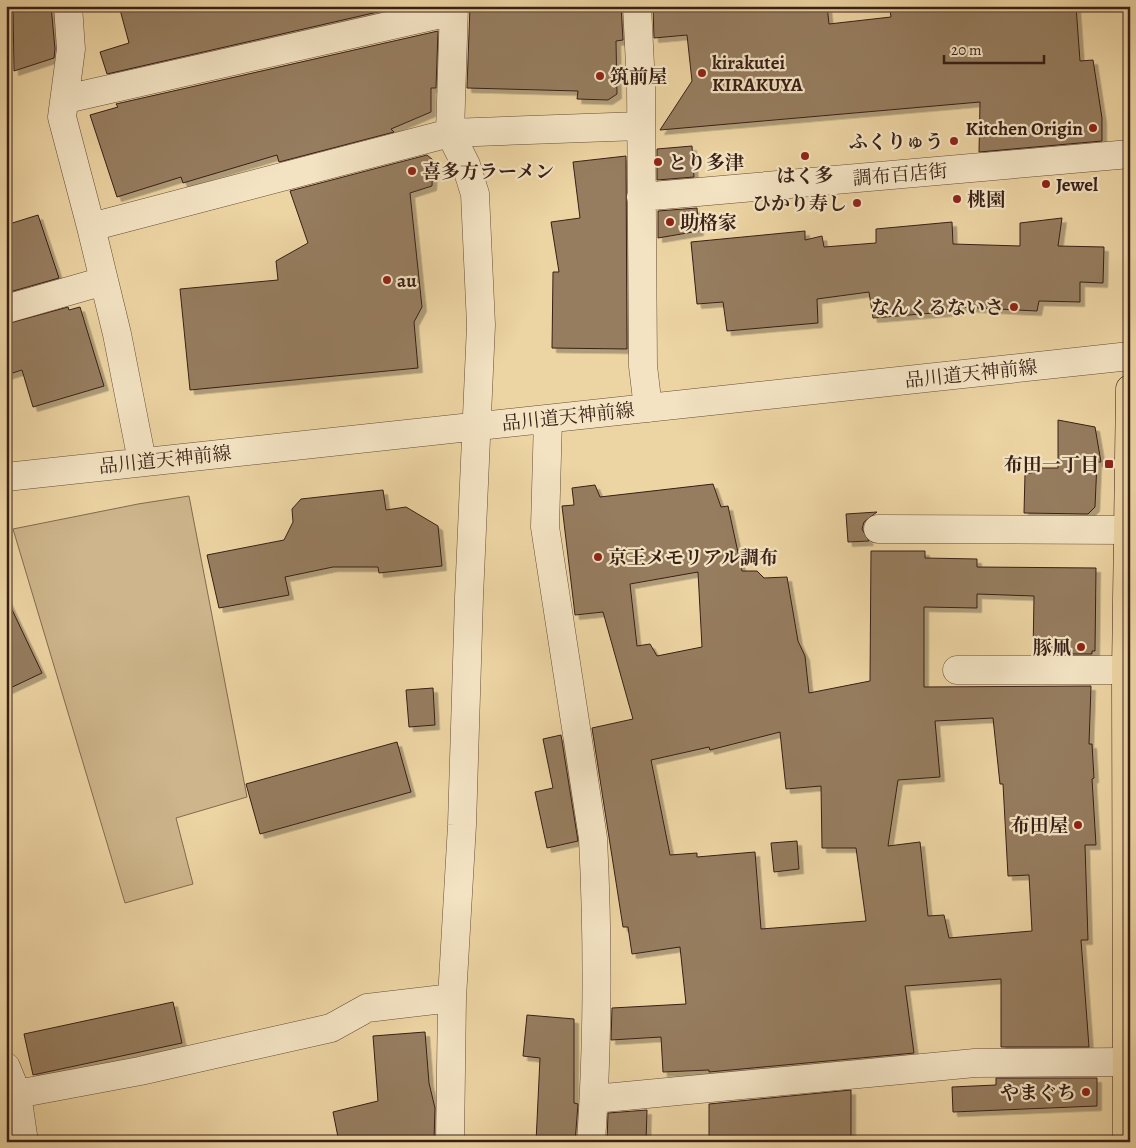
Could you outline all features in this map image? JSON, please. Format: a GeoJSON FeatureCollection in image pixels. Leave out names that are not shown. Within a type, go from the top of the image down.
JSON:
{"type":"FeatureCollection","features":[{"type":"Feature","properties":{"kind":"main road"},"geometry":{"type":"LineString","coordinates":[[1128,1127],[1126,1062],[1126,670],[1130,389]]}},
{"type":"Feature","properties":{"kind":"street"},"geometry":{"type":"LineString","coordinates":[[68,6],[71,49],[62,117],[92,227],[142,461]]}},
{"type":"Feature","properties":{"kind":"street"},"geometry":{"type":"LineString","coordinates":[[637,6],[641,85],[643,366],[648,408]]}},
{"type":"Feature","properties":{"kind":"street"},"geometry":{"type":"LineString","coordinates":[[66,98],[454,9],[450,133],[466,165],[475,194],[481,324],[468,597],[462,825],[452,998],[450,1142]]}},
{"type":"Feature","properties":{"kind":"street"},"geometry":{"type":"LineString","coordinates":[[92,227],[450,133],[640,126]]}},
{"type":"Feature","properties":{"kind":"street","name":"調布百店街"},"geometry":{"type":"LineString","coordinates":[[641,197],[1130,154]]}},
{"type":"Feature","properties":{"kind":"street"},"geometry":{"type":"LineString","coordinates":[[6,309],[104,281]]}},
{"type":"Feature","properties":{"kind":"street","name":"品川道天神前線"},"geometry":{"type":"LineString","coordinates":[[6,477],[1130,356]]}},
{"type":"Feature","properties":{"kind":"street"},"geometry":{"type":"LineString","coordinates":[[548,418],[545,527],[592,838],[595,890],[594,1099],[591,1142]]}},
{"type":"Feature","properties":{"kind":"street"},"geometry":{"type":"LineString","coordinates":[[878,529],[1127,530]]}},
{"type":"Feature","properties":{"kind":"street"},"geometry":{"type":"LineString","coordinates":[[957,670],[1126,670]]}},
{"type":"Feature","properties":{"kind":"street"},"geometry":{"type":"LineString","coordinates":[[17,1094],[140,1071],[331,1028],[368,1008],[452,998]]}},
{"type":"Feature","properties":{"kind":"street"},"geometry":{"type":"LineString","coordinates":[[594,1099],[974,1064],[1126,1062]]}},
{"type":"Feature","properties":{"kind":"street"},"geometry":{"type":"LineString","coordinates":[[6,1067],[17,1094],[24,1142]]}},
{"type":"Feature","properties":{"kind":"shaded area"},"geometry":{"type":"Polygon","coordinates":[[[189,496],[247,797],[176,818],[193,884],[125,903],[13,529],[138,504],[189,496]]]}},
{"type":"Feature","properties":{"kind":"building"},"geometry":{"type":"Polygon","coordinates":[[[13,6],[51,6],[55,49],[54,58],[14,71],[13,6]]]}},
{"type":"Feature","properties":{"kind":"building"},"geometry":{"type":"Polygon","coordinates":[[[119,6],[404,6],[107,74],[100,52],[129,43],[119,6]]]}},
{"type":"Feature","properties":{"kind":"building"},"geometry":{"type":"Polygon","coordinates":[[[470,6],[621,6],[623,40],[616,41],[617,94],[608,100],[577,99],[578,91],[467,88],[470,6]]]}},
{"type":"Feature","properties":{"kind":"building"},"geometry":{"type":"Polygon","coordinates":[[[653,6],[827,6],[829,24],[891,17],[890,10],[939,6],[1076,6],[1080,61],[1093,60],[1102,118],[1102,141],[979,152],[980,102],[660,130],[692,81],[687,35],[654,38],[653,6]]]}},
{"type":"Feature","properties":{"kind":"building"},"geometry":{"type":"Polygon","coordinates":[[[438,31],[436,88],[431,88],[431,112],[391,129],[394,132],[279,162],[277,155],[183,183],[181,177],[117,197],[90,115],[118,107],[116,104],[438,31]]]}},
{"type":"Feature","properties":{"kind":"building"},"geometry":{"type":"Polygon","coordinates":[[[692,146],[694,177],[657,180],[657,149],[692,146]]]}},
{"type":"Feature","properties":{"kind":"building"},"geometry":{"type":"Polygon","coordinates":[[[427,155],[433,160],[432,186],[410,193],[422,307],[414,322],[418,368],[190,390],[180,289],[278,280],[276,261],[308,243],[290,191],[427,155]]]}},
{"type":"Feature","properties":{"kind":"building"},"geometry":{"type":"Polygon","coordinates":[[[626,156],[627,349],[552,348],[553,272],[559,272],[551,222],[580,218],[573,162],[626,156]]]}},
{"type":"Feature","properties":{"kind":"building"},"geometry":{"type":"Polygon","coordinates":[[[697,208],[699,231],[658,238],[658,211],[697,208]]]}},
{"type":"Feature","properties":{"kind":"building"},"geometry":{"type":"Polygon","coordinates":[[[38,215],[59,278],[6,293],[6,225],[38,215]]]}},
{"type":"Feature","properties":{"kind":"building"},"geometry":{"type":"Polygon","coordinates":[[[1062,218],[1058,246],[1104,247],[1103,283],[1080,282],[1080,302],[1039,301],[1037,311],[958,307],[958,311],[873,318],[869,292],[817,299],[818,323],[727,331],[723,302],[697,304],[691,242],[805,231],[805,240],[822,236],[824,247],[876,243],[876,229],[952,222],[953,244],[1020,246],[1020,223],[1062,218]]]}},
{"type":"Feature","properties":{"kind":"building"},"geometry":{"type":"Polygon","coordinates":[[[68,307],[69,310],[80,307],[104,386],[33,407],[22,370],[6,375],[6,324],[68,307]]]}},
{"type":"Feature","properties":{"kind":"building"},"geometry":{"type":"Polygon","coordinates":[[[1058,420],[1095,427],[1101,462],[1097,462],[1095,507],[1088,514],[1024,513],[1025,474],[1035,472],[1036,468],[1058,468],[1058,420]]]}},
{"type":"Feature","properties":{"kind":"building"},"geometry":{"type":"Polygon","coordinates":[[[713,484],[721,507],[728,506],[742,571],[757,571],[764,578],[787,577],[798,641],[805,656],[809,693],[870,681],[871,551],[925,551],[925,558],[977,559],[977,567],[1096,568],[1095,651],[1092,651],[1092,654],[1033,654],[1034,596],[977,594],[977,608],[924,607],[924,687],[1091,686],[1089,744],[1092,744],[1096,845],[1085,845],[1088,940],[1081,940],[1089,1047],[1001,1047],[1001,979],[905,986],[914,1053],[709,1072],[709,1070],[663,1072],[661,1037],[611,1040],[612,1008],[686,1004],[680,947],[632,954],[628,927],[623,927],[592,728],[633,719],[603,612],[575,615],[562,506],[574,505],[572,488],[595,485],[600,497],[713,484]],[[698,572],[630,584],[637,646],[650,644],[657,656],[702,647],[698,572]],[[993,718],[935,721],[940,777],[898,780],[888,846],[920,842],[928,916],[944,915],[949,938],[1032,931],[1029,875],[1008,876],[1003,784],[1000,784],[993,718]],[[780,732],[710,750],[709,747],[651,760],[670,855],[697,853],[697,857],[755,852],[761,929],[866,921],[856,848],[822,848],[821,786],[786,789],[780,732]]]}},
{"type":"Feature","properties":{"kind":"building"},"geometry":{"type":"Polygon","coordinates":[[[383,490],[386,510],[406,507],[438,526],[442,566],[379,573],[378,567],[333,567],[285,577],[289,595],[219,608],[207,555],[284,540],[293,522],[292,509],[301,499],[383,490]]]}},
{"type":"Feature","properties":{"kind":"building"},"geometry":{"type":"Polygon","coordinates":[[[877,512],[864,522],[862,529],[869,541],[848,542],[846,514],[877,512]]]}},
{"type":"Feature","properties":{"kind":"building"},"geometry":{"type":"Polygon","coordinates":[[[6,597],[42,673],[6,690],[6,597]]]}},
{"type":"Feature","properties":{"kind":"building"},"geometry":{"type":"Polygon","coordinates":[[[433,688],[435,725],[409,727],[406,690],[433,688]]]}},
{"type":"Feature","properties":{"kind":"building"},"geometry":{"type":"Polygon","coordinates":[[[561,735],[578,841],[547,848],[535,792],[553,788],[543,739],[561,735]]]}},
{"type":"Feature","properties":{"kind":"building"},"geometry":{"type":"Polygon","coordinates":[[[397,742],[411,792],[260,834],[246,784],[397,742]]]}},
{"type":"Feature","properties":{"kind":"building"},"geometry":{"type":"Polygon","coordinates":[[[797,841],[799,869],[774,872],[771,843],[797,841]]]}},
{"type":"Feature","properties":{"kind":"building"},"geometry":{"type":"Polygon","coordinates":[[[173,1002],[182,1043],[33,1075],[24,1034],[173,1002]]]}},
{"type":"Feature","properties":{"kind":"building"},"geometry":{"type":"Polygon","coordinates":[[[527,1015],[574,1019],[574,1103],[578,1104],[575,1142],[536,1142],[540,1058],[523,1056],[527,1015]]]}},
{"type":"Feature","properties":{"kind":"building"},"geometry":{"type":"Polygon","coordinates":[[[425,1032],[429,1083],[435,1108],[434,1140],[339,1142],[333,1112],[378,1101],[373,1036],[425,1032]]]}},
{"type":"Feature","properties":{"kind":"building"},"geometry":{"type":"Polygon","coordinates":[[[996,1078],[1097,1078],[1097,1106],[953,1112],[952,1087],[996,1085],[996,1078]]]}},
{"type":"Feature","properties":{"kind":"building"},"geometry":{"type":"Polygon","coordinates":[[[851,1090],[851,1142],[709,1142],[709,1104],[851,1090]]]}},
{"type":"Feature","properties":{"kind":"building"},"geometry":{"type":"Polygon","coordinates":[[[647,1110],[646,1142],[607,1142],[608,1113],[647,1110]]]}},
{"type":"Feature","properties":{"kind":"place","name":"kirakutei KIRAKUYA"},"geometry":{"type":"Point","coordinates":[702,73]}},
{"type":"Feature","properties":{"kind":"place","name":"筑前屋"},"geometry":{"type":"Point","coordinates":[600,76]}},
{"type":"Feature","properties":{"kind":"place","name":"Kitchen Origin"},"geometry":{"type":"Point","coordinates":[1093,128]}},
{"type":"Feature","properties":{"kind":"place","name":"ふくりゅう"},"geometry":{"type":"Point","coordinates":[954,141]}},
{"type":"Feature","properties":{"kind":"place","name":"はく多"},"geometry":{"type":"Point","coordinates":[805,156]}},
{"type":"Feature","properties":{"kind":"place","name":"とり多津"},"geometry":{"type":"Point","coordinates":[658,162]}},
{"type":"Feature","properties":{"kind":"place","name":"喜多方ラーメン"},"geometry":{"type":"Point","coordinates":[412,171]}},
{"type":"Feature","properties":{"kind":"place","name":"Jewel"},"geometry":{"type":"Point","coordinates":[1046,184]}},
{"type":"Feature","properties":{"kind":"place","name":"桃園"},"geometry":{"type":"Point","coordinates":[957,199]}},
{"type":"Feature","properties":{"kind":"place","name":"ひかり寿し"},"geometry":{"type":"Point","coordinates":[857,203]}},
{"type":"Feature","properties":{"kind":"place","name":"助格家"},"geometry":{"type":"Point","coordinates":[670,222]}},
{"type":"Feature","properties":{"kind":"place","name":"au"},"geometry":{"type":"Point","coordinates":[387,280]}},
{"type":"Feature","properties":{"kind":"place","name":"なんくるないさ"},"geometry":{"type":"Point","coordinates":[1014,307]}},
{"type":"Feature","properties":{"kind":"place","name":"布田一丁目"},"geometry":{"type":"Point","coordinates":[1109,464]}},
{"type":"Feature","properties":{"kind":"place","name":"京王メモリアル調布"},"geometry":{"type":"Point","coordinates":[598,557]}},
{"type":"Feature","properties":{"kind":"place","name":"豚凧"},"geometry":{"type":"Point","coordinates":[1081,647]}},
{"type":"Feature","properties":{"kind":"place","name":"布田屋"},"geometry":{"type":"Point","coordinates":[1078,825]}},
{"type":"Feature","properties":{"kind":"place","name":"やまぐち"},"geometry":{"type":"Point","coordinates":[1086,1092]}}]}
